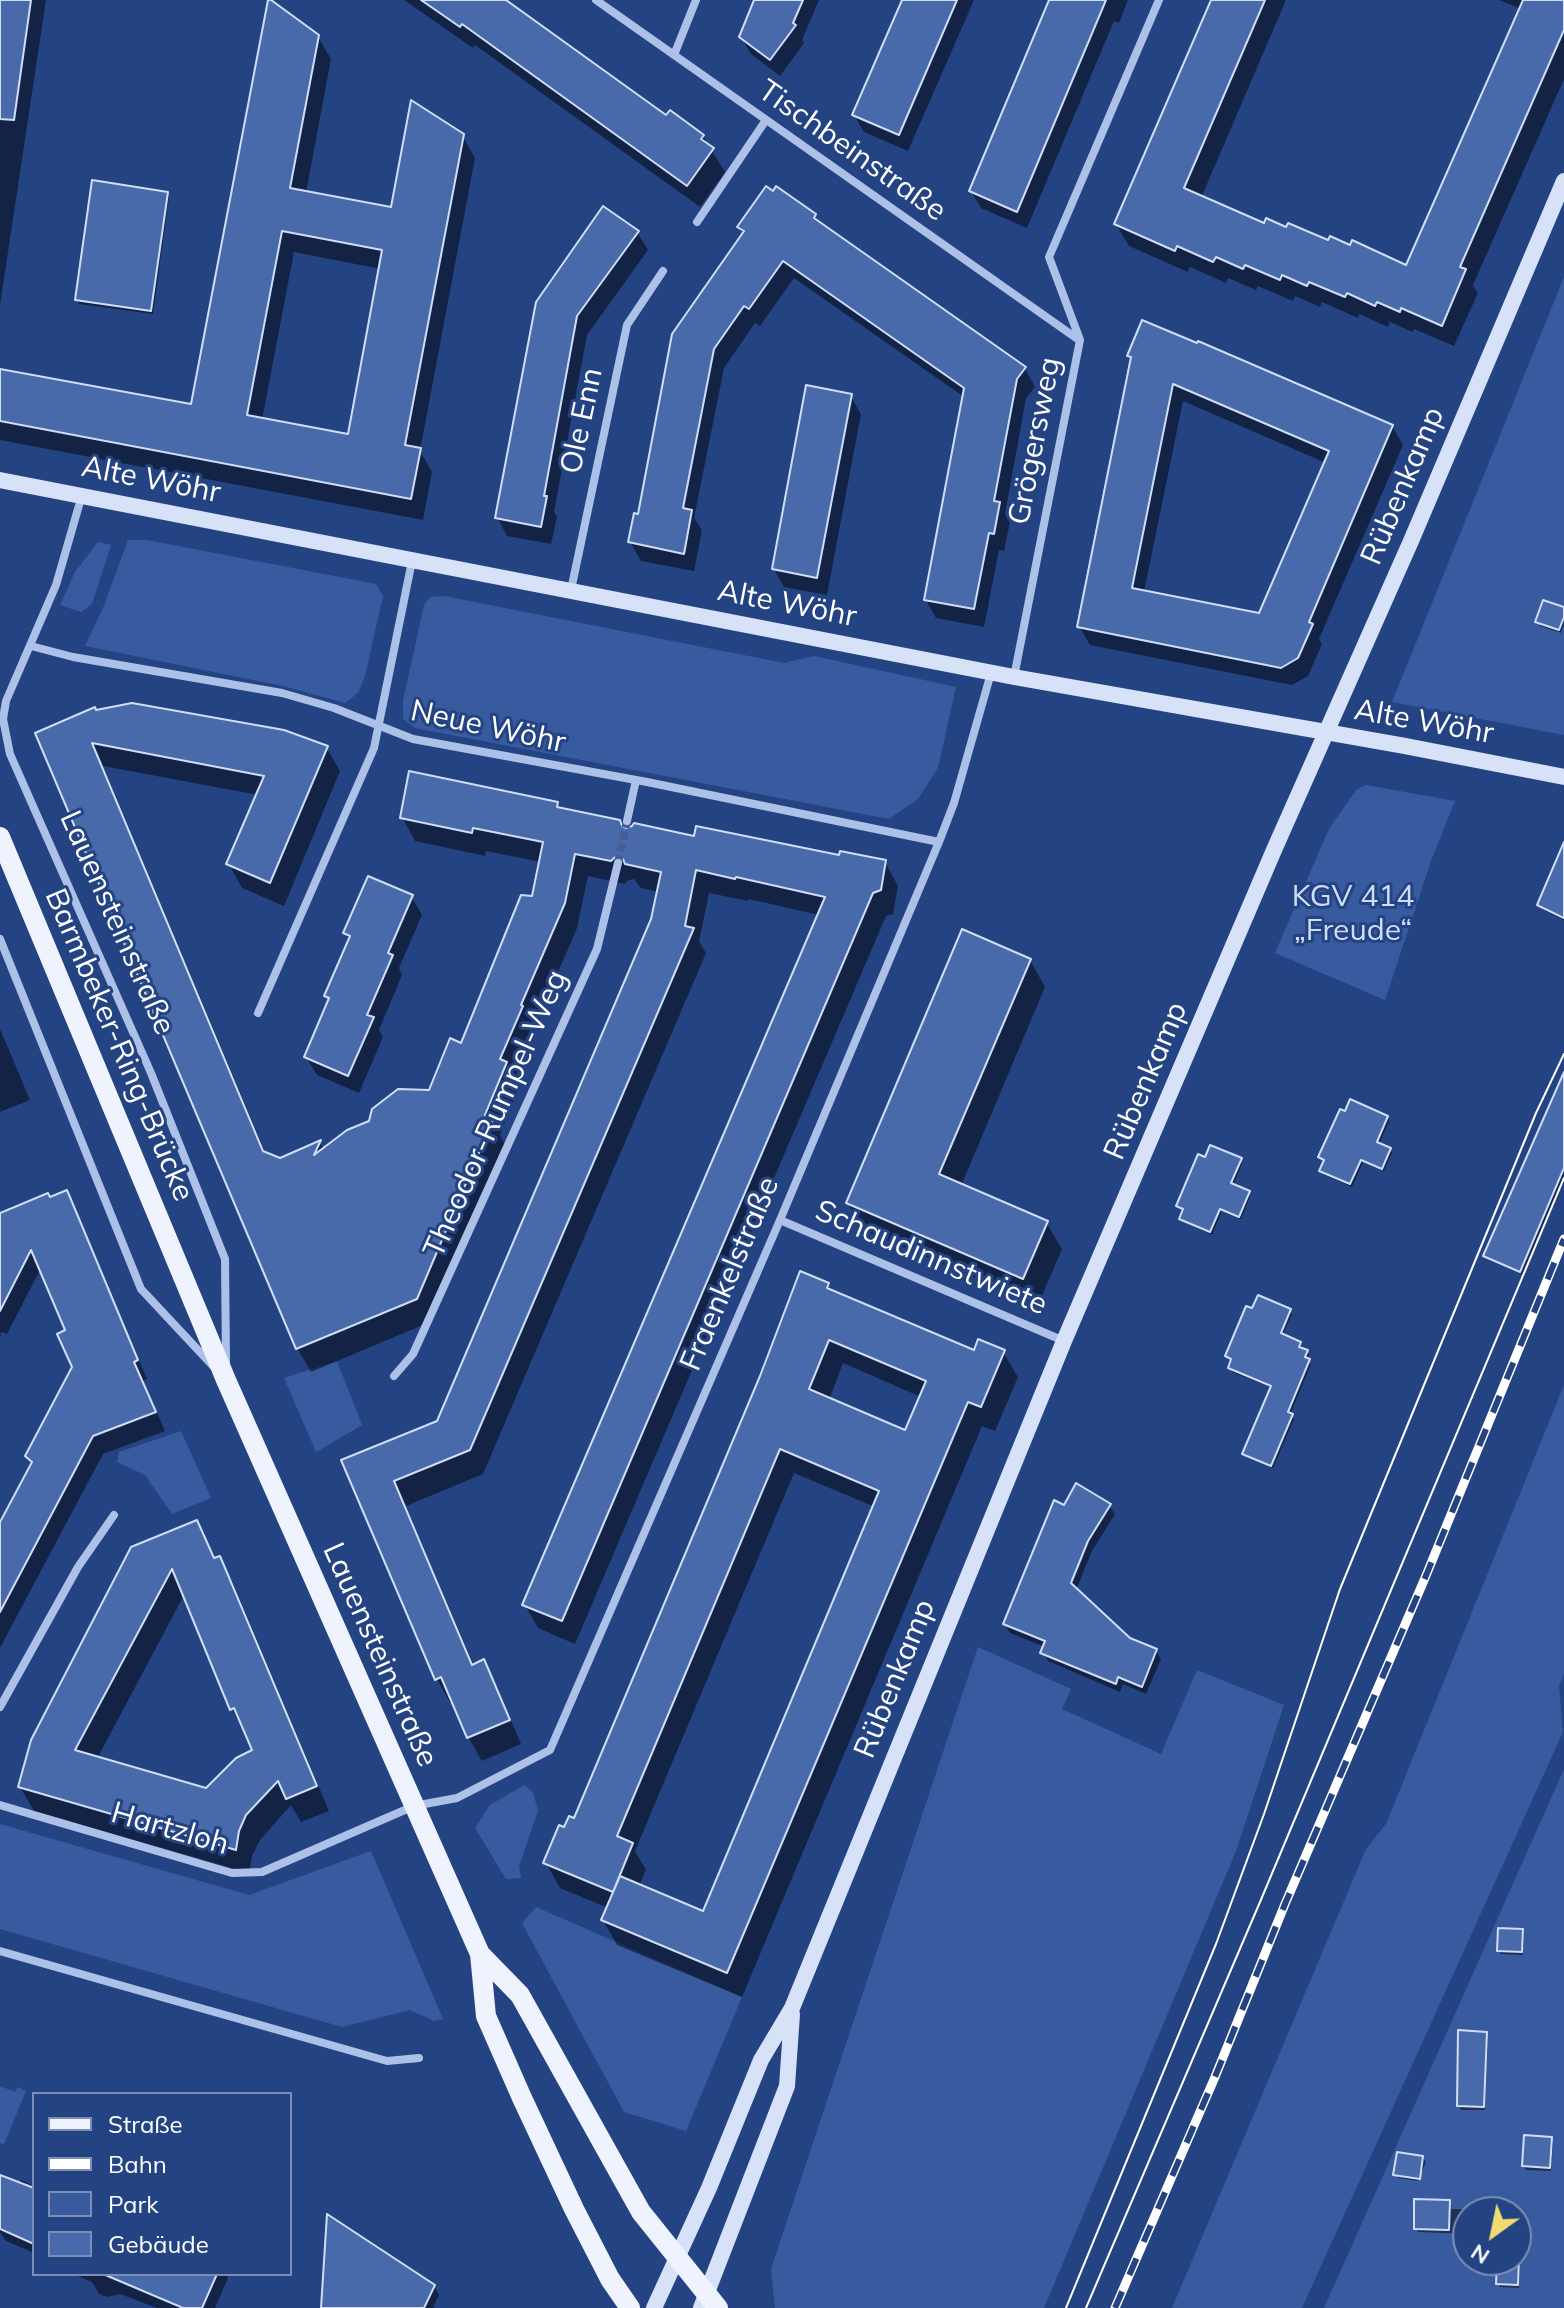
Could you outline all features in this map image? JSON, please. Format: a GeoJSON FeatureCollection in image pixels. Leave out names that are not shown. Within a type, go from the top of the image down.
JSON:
{"type":"FeatureCollection","features":[{"type":"Feature","properties":{"kind":"main road","name":"Barmbeker-Ring-Brücke"},"geometry":{"type":"LineString","coordinates":[[0,837],[183,1276]]}},
{"type":"Feature","properties":{"kind":"main road","name":"Lauensteinstraße"},"geometry":{"type":"LineString","coordinates":[[183,1276],[480,1954],[486,2016],[574,2209],[610,2279],[630,2308]]}},
{"type":"Feature","properties":{"kind":"main road","name":"Lauensteinstraße"},"geometry":{"type":"LineString","coordinates":[[480,1954],[520,1995],[627,2191],[709,2304]]}},
{"type":"Feature","properties":{"kind":"street","name":"Tischbeinstraße"},"geometry":{"type":"LineString","coordinates":[[596,0],[1080,340]]}},
{"type":"Feature","properties":{"kind":"street"},"geometry":{"type":"LineString","coordinates":[[674,55],[696,0]]}},
{"type":"Feature","properties":{"kind":"street","name":"Grögersweg"},"geometry":{"type":"LineString","coordinates":[[1014,677],[1080,340],[1049,257],[1159,0]]}},
{"type":"Feature","properties":{"kind":"street"},"geometry":{"type":"LineString","coordinates":[[697,222],[766,120]]}},
{"type":"Feature","properties":{"kind":"street","name":"Rübenkamp"},"geometry":{"type":"LineString","coordinates":[[654,2308],[709,2188],[761,2060],[792,2008],[1064,1341],[1564,181]]}},
{"type":"Feature","properties":{"kind":"street","name":"Ole Enn"},"geometry":{"type":"LineString","coordinates":[[571,590],[627,325],[663,271]]}},
{"type":"Feature","properties":{"kind":"street","name":"Alte Wöhr"},"geometry":{"type":"LineString","coordinates":[[0,480],[1014,677],[1564,777]]}},
{"type":"Feature","properties":{"kind":"street","name":"Lauensteinstraße"},"geometry":{"type":"LineString","coordinates":[[82,495],[56,585],[6,701],[3,719],[10,754],[145,1059],[225,1259],[226,1380]]}},
{"type":"Feature","properties":{"kind":"street"},"geometry":{"type":"LineString","coordinates":[[258,1013],[368,764],[379,727],[412,560]]}},
{"type":"Feature","properties":{"kind":"street","name":"Neue Wöhr"},"geometry":{"type":"LineString","coordinates":[[31,646],[73,657],[282,693],[334,708],[413,739],[636,780],[939,842]]}},
{"type":"Feature","properties":{"kind":"street","name":"Fraenkelstraße"},"geometry":{"type":"LineString","coordinates":[[414,1806],[457,1798],[550,1750],[780,1220],[939,842],[954,803],[991,672]]}},
{"type":"Feature","properties":{"kind":"street"},"geometry":{"type":"LineString","coordinates":[[627,821],[636,780]]}},
{"type":"Feature","properties":{"kind":"street","name":"Theodor-Rumpel-Weg"},"geometry":{"type":"LineString","coordinates":[[394,1376],[413,1354],[597,949],[618,863]]}},
{"type":"Feature","properties":{"kind":"street","name":"Lauensteinstraße"},"geometry":{"type":"LineString","coordinates":[[0,939],[141,1289],[226,1380]]}},
{"type":"Feature","properties":{"kind":"street","name":"Schaudinnstwiete"},"geometry":{"type":"LineString","coordinates":[[780,1220],[1064,1341]]}},
{"type":"Feature","properties":{"kind":"street"},"geometry":{"type":"LineString","coordinates":[[0,1707],[78,1567],[114,1515]]}},
{"type":"Feature","properties":{"kind":"street","name":"Hartzloh"},"geometry":{"type":"LineString","coordinates":[[0,1805],[232,1873],[262,1872],[414,1806]]}},
{"type":"Feature","properties":{"kind":"street"},"geometry":{"type":"LineString","coordinates":[[0,1951],[387,2061],[419,2058]]}},
{"type":"Feature","properties":{"kind":"street","name":"Rübenkamp"},"geometry":{"type":"LineString","coordinates":[[709,2304],[787,2086],[792,2008]]}},
{"type":"Feature","properties":{"kind":"green space"},"geometry":{"type":"Polygon","coordinates":[[[1564,277],[1564,735],[1392,702],[1564,277]]]}},
{"type":"Feature","properties":{"kind":"green space"},"geometry":{"type":"Polygon","coordinates":[[[128,540],[147,540],[376,584],[383,596],[365,676],[358,693],[345,703],[283,686],[85,646],[128,540]]]}},
{"type":"Feature","properties":{"kind":"green space"},"geometry":{"type":"Polygon","coordinates":[[[98,542],[111,545],[92,604],[81,612],[60,605],[75,572],[98,542]]]}},
{"type":"Feature","properties":{"kind":"green space"},"geometry":{"type":"Polygon","coordinates":[[[444,596],[784,663],[814,656],[956,687],[938,768],[918,799],[889,819],[415,728],[403,719],[403,701],[424,605],[430,597],[444,596]]]}},
{"type":"Feature","properties":{"kind":"green space","name":"KGV 414 „Freude“"},"geometry":{"type":"Polygon","coordinates":[[[1366,785],[1455,801],[1431,861],[1385,1000],[1275,953],[1329,829],[1356,790],[1366,785]]]}},
{"type":"Feature","properties":{"kind":"green space"},"geometry":{"type":"Polygon","coordinates":[[[337,1361],[362,1425],[316,1452],[284,1378],[337,1361]]]}},
{"type":"Feature","properties":{"kind":"green space"},"geometry":{"type":"Polygon","coordinates":[[[1564,1385],[1564,1674],[1559,1686],[1563,1732],[1302,2308],[1172,2308],[1366,1849],[1386,1824],[1564,1385]]]}},
{"type":"Feature","properties":{"kind":"green space"},"geometry":{"type":"Polygon","coordinates":[[[181,1431],[211,1498],[172,1514],[145,1475],[117,1462],[119,1452],[181,1431]]]}},
{"type":"Feature","properties":{"kind":"green space"},"geometry":{"type":"Polygon","coordinates":[[[978,1647],[1071,1689],[1062,1709],[1161,1754],[1197,1670],[1284,1705],[1236,1851],[1044,2308],[775,2308],[771,2269],[978,1647]]]}},
{"type":"Feature","properties":{"kind":"green space"},"geometry":{"type":"Polygon","coordinates":[[[1564,1769],[1564,2308],[1324,2308],[1564,1769]]]}},
{"type":"Feature","properties":{"kind":"green space"},"geometry":{"type":"Polygon","coordinates":[[[524,1785],[533,1792],[538,1811],[519,1866],[521,1878],[506,1879],[475,1828],[490,1805],[524,1785]]]}},
{"type":"Feature","properties":{"kind":"green space"},"geometry":{"type":"Polygon","coordinates":[[[0,1824],[249,1895],[371,1851],[443,2019],[434,2021],[410,2010],[342,2027],[0,1929],[0,1824]]]}},
{"type":"Feature","properties":{"kind":"green space"},"geometry":{"type":"Polygon","coordinates":[[[536,1907],[742,1997],[686,2131],[624,2112],[522,1923],[536,1907]]]}},
{"type":"Feature","properties":{"kind":"green space"},"geometry":{"type":"Polygon","coordinates":[[[0,2086],[15,2092],[18,2087],[26,2091],[4,2144],[0,2143],[0,2086]]]}},
{"type":"Feature","properties":{"kind":"building"},"geometry":{"type":"Polygon","coordinates":[[[0,0],[31,0],[14,120],[0,119],[0,0]]]}},
{"type":"Feature","properties":{"kind":"building"},"geometry":{"type":"Polygon","coordinates":[[[268,0],[271,0],[319,35],[290,188],[391,207],[411,100],[464,134],[405,445],[421,448],[411,499],[0,421],[0,369],[191,404],[268,0]],[[282,231],[247,415],[348,434],[382,250],[282,231]]]}},
{"type":"Feature","properties":{"kind":"building"},"geometry":{"type":"Polygon","coordinates":[[[421,0],[506,0],[666,115],[670,110],[704,135],[701,139],[714,148],[687,186],[462,24],[460,27],[421,0]]]}},
{"type":"Feature","properties":{"kind":"building"},"geometry":{"type":"Polygon","coordinates":[[[754,0],[803,0],[793,23],[796,25],[770,60],[739,37],[754,0]]]}},
{"type":"Feature","properties":{"kind":"building"},"geometry":{"type":"Polygon","coordinates":[[[902,0],[957,0],[899,135],[852,115],[902,0]]]}},
{"type":"Feature","properties":{"kind":"building"},"geometry":{"type":"Polygon","coordinates":[[[1049,0],[1106,0],[1017,212],[969,191],[1049,0]]]}},
{"type":"Feature","properties":{"kind":"building"},"geometry":{"type":"Polygon","coordinates":[[[1211,0],[1265,0],[1184,188],[1264,223],[1266,218],[1286,227],[1288,223],[1328,240],[1330,236],[1350,245],[1352,240],[1406,265],[1523,0],[1564,0],[1564,30],[1460,267],[1466,269],[1442,326],[1401,308],[1400,312],[1377,302],[1375,306],[1347,293],[1345,297],[1309,282],[1307,286],[1282,275],[1280,280],[1216,257],[1213,262],[1177,246],[1175,251],[1114,224],[1211,0]]]}},
{"type":"Feature","properties":{"kind":"building"},"geometry":{"type":"Polygon","coordinates":[[[92,180],[168,192],[151,311],[75,300],[92,180]]]}},
{"type":"Feature","properties":{"kind":"building"},"geometry":{"type":"Polygon","coordinates":[[[766,186],[773,191],[776,186],[816,214],[814,218],[1026,367],[1017,379],[994,501],[1000,502],[994,534],[989,533],[974,609],[924,600],[964,388],[783,261],[749,309],[744,306],[714,349],[683,508],[692,510],[684,554],[628,542],[634,513],[638,514],[672,334],[744,231],[737,227],[766,186]]]}},
{"type":"Feature","properties":{"kind":"building"},"geometry":{"type":"Polygon","coordinates":[[[603,206],[639,231],[577,316],[541,527],[495,518],[536,302],[603,206]]]}},
{"type":"Feature","properties":{"kind":"building"},"geometry":{"type":"Polygon","coordinates":[[[1142,320],[1393,425],[1309,622],[1313,624],[1298,658],[1281,668],[1077,627],[1131,357],[1127,356],[1142,320]],[[1173,384],[1132,588],[1259,613],[1329,451],[1173,384]]]}},
{"type":"Feature","properties":{"kind":"building"},"geometry":{"type":"Polygon","coordinates":[[[806,385],[852,394],[817,578],[772,569],[806,385]]]}},
{"type":"Feature","properties":{"kind":"building"},"geometry":{"type":"Polygon","coordinates":[[[1543,600],[1564,607],[1559,630],[1535,622],[1543,600]]]}},
{"type":"Feature","properties":{"kind":"building"},"geometry":{"type":"Polygon","coordinates":[[[132,703],[284,730],[328,746],[270,883],[226,864],[264,776],[92,743],[263,1151],[280,1158],[321,1140],[314,1155],[347,1130],[369,1121],[372,1109],[398,1089],[429,1090],[450,1038],[461,1043],[521,895],[532,896],[543,842],[473,828],[472,833],[400,818],[409,771],[558,802],[557,807],[620,820],[626,828],[634,823],[694,836],[696,826],[839,855],[840,851],[886,860],[881,890],[873,893],[562,1621],[522,1605],[825,897],[696,870],[685,926],[694,928],[470,1450],[394,1481],[472,1665],[484,1659],[510,1720],[467,1738],[441,1677],[435,1680],[341,1460],[437,1421],[651,919],[661,872],[625,864],[619,856],[611,861],[575,854],[565,903],[500,1059],[507,1062],[485,1115],[493,1120],[417,1299],[296,1349],[35,733],[95,707],[96,710],[132,703]]]}},
{"type":"Feature","properties":{"kind":"building"},"geometry":{"type":"Polygon","coordinates":[[[1564,842],[1564,918],[1537,905],[1564,842]]]}},
{"type":"Feature","properties":{"kind":"building"},"geometry":{"type":"Polygon","coordinates":[[[368,876],[413,895],[388,953],[393,955],[367,1015],[374,1017],[348,1076],[304,1057],[329,998],[324,996],[350,936],[343,933],[368,876]]]}},
{"type":"Feature","properties":{"kind":"building"},"geometry":{"type":"Polygon","coordinates":[[[962,929],[1031,959],[939,1174],[1048,1221],[1023,1279],[846,1203],[962,929]]]}},
{"type":"Feature","properties":{"kind":"building"},"geometry":{"type":"Polygon","coordinates":[[[1564,1072],[1564,1168],[1520,1272],[1483,1256],[1564,1072]]]}},
{"type":"Feature","properties":{"kind":"building"},"geometry":{"type":"Polygon","coordinates":[[[1350,1099],[1388,1116],[1377,1142],[1391,1148],[1382,1169],[1361,1160],[1350,1184],[1319,1171],[1324,1160],[1318,1157],[1340,1109],[1345,1111],[1350,1099]]]}},
{"type":"Feature","properties":{"kind":"building"},"geometry":{"type":"Polygon","coordinates":[[[1210,1145],[1242,1158],[1231,1183],[1250,1191],[1239,1217],[1220,1209],[1210,1232],[1179,1219],[1183,1209],[1176,1206],[1198,1154],[1205,1157],[1210,1145]]]}},
{"type":"Feature","properties":{"kind":"building"},"geometry":{"type":"Polygon","coordinates":[[[67,1190],[138,1360],[134,1362],[156,1412],[93,1436],[0,1612],[0,1522],[32,1462],[25,1456],[72,1367],[57,1334],[65,1330],[31,1250],[0,1311],[0,1213],[48,1193],[50,1197],[67,1190]]]}},
{"type":"Feature","properties":{"kind":"building"},"geometry":{"type":"Polygon","coordinates":[[[800,1271],[829,1283],[827,1288],[974,1350],[978,1339],[1005,1350],[981,1407],[968,1402],[727,1973],[601,1920],[620,1876],[703,1911],[879,1491],[780,1449],[617,1836],[633,1843],[613,1892],[543,1863],[559,1825],[564,1827],[569,1816],[574,1818],[760,1376],[800,1271]],[[829,1340],[809,1389],[905,1430],[926,1381],[829,1340]]]}},
{"type":"Feature","properties":{"kind":"building"},"geometry":{"type":"Polygon","coordinates":[[[1258,1295],[1291,1309],[1281,1333],[1301,1342],[1299,1347],[1308,1350],[1305,1357],[1310,1359],[1288,1412],[1293,1414],[1271,1466],[1242,1454],[1271,1386],[1228,1368],[1231,1359],[1225,1356],[1246,1306],[1252,1308],[1258,1295]]]}},
{"type":"Feature","properties":{"kind":"building"},"geometry":{"type":"Polygon","coordinates":[[[1076,1483],[1111,1504],[1088,1541],[1071,1583],[1130,1638],[1157,1649],[1142,1687],[1118,1677],[1116,1684],[1040,1653],[1045,1641],[1003,1624],[1054,1500],[1064,1505],[1076,1483]]]}},
{"type":"Feature","properties":{"kind":"building"},"geometry":{"type":"Polygon","coordinates":[[[197,1520],[214,1558],[220,1556],[317,1786],[286,1799],[278,1781],[246,1815],[236,1850],[18,1787],[31,1740],[131,1547],[197,1520]],[[172,1569],[75,1750],[206,1788],[236,1758],[252,1750],[234,1708],[230,1710],[172,1569]]]}},
{"type":"Feature","properties":{"kind":"building"},"geometry":{"type":"Polygon","coordinates":[[[1498,1928],[1523,1929],[1522,1952],[1497,1951],[1498,1928]]]}},
{"type":"Feature","properties":{"kind":"building"},"geometry":{"type":"Polygon","coordinates":[[[1458,2030],[1487,2032],[1484,2107],[1457,2106],[1458,2030]]]}},
{"type":"Feature","properties":{"kind":"building"},"geometry":{"type":"Polygon","coordinates":[[[1524,2135],[1552,2137],[1550,2168],[1522,2166],[1524,2135]]]}},
{"type":"Feature","properties":{"kind":"building"},"geometry":{"type":"Polygon","coordinates":[[[1397,2152],[1423,2156],[1420,2179],[1393,2175],[1397,2152]]]}},
{"type":"Feature","properties":{"kind":"building"},"geometry":{"type":"Polygon","coordinates":[[[0,2175],[32,2187],[32,2243],[0,2229],[0,2175]]]}},
{"type":"Feature","properties":{"kind":"building"},"geometry":{"type":"Polygon","coordinates":[[[1414,2199],[1450,2200],[1449,2230],[1414,2229],[1414,2199]]]}},
{"type":"Feature","properties":{"kind":"building"},"geometry":{"type":"Polygon","coordinates":[[[327,2214],[435,2285],[424,2308],[321,2308],[327,2214]]]}},
{"type":"Feature","properties":{"kind":"building"},"geometry":{"type":"Polygon","coordinates":[[[108,2276],[216,2276],[202,2308],[183,2308],[108,2276]]]}},
{"type":"Feature","properties":{"kind":"building"},"geometry":{"type":"Polygon","coordinates":[[[1496,2276],[1518,2276],[1518,2285],[1496,2284],[1496,2276]]]}},
{"type":"Feature","properties":{"kind":"tunnel"},"geometry":{"type":"LineString","coordinates":[[618,863],[627,821]]}},
{"type":"Feature","properties":{"kind":"tram line"},"geometry":{"type":"LineString","coordinates":[[1066,2308],[1216,1944],[1264,1814],[1340,1589],[1536,1113],[1564,1054]]}},
{"type":"Feature","properties":{"kind":"tram line"},"geometry":{"type":"LineString","coordinates":[[1086,2308],[1564,1178]]}},
{"type":"Feature","properties":{"kind":"railway"},"geometry":{"type":"LineString","coordinates":[[1115,2308],[1425,1578],[1564,1239]]}}]}
